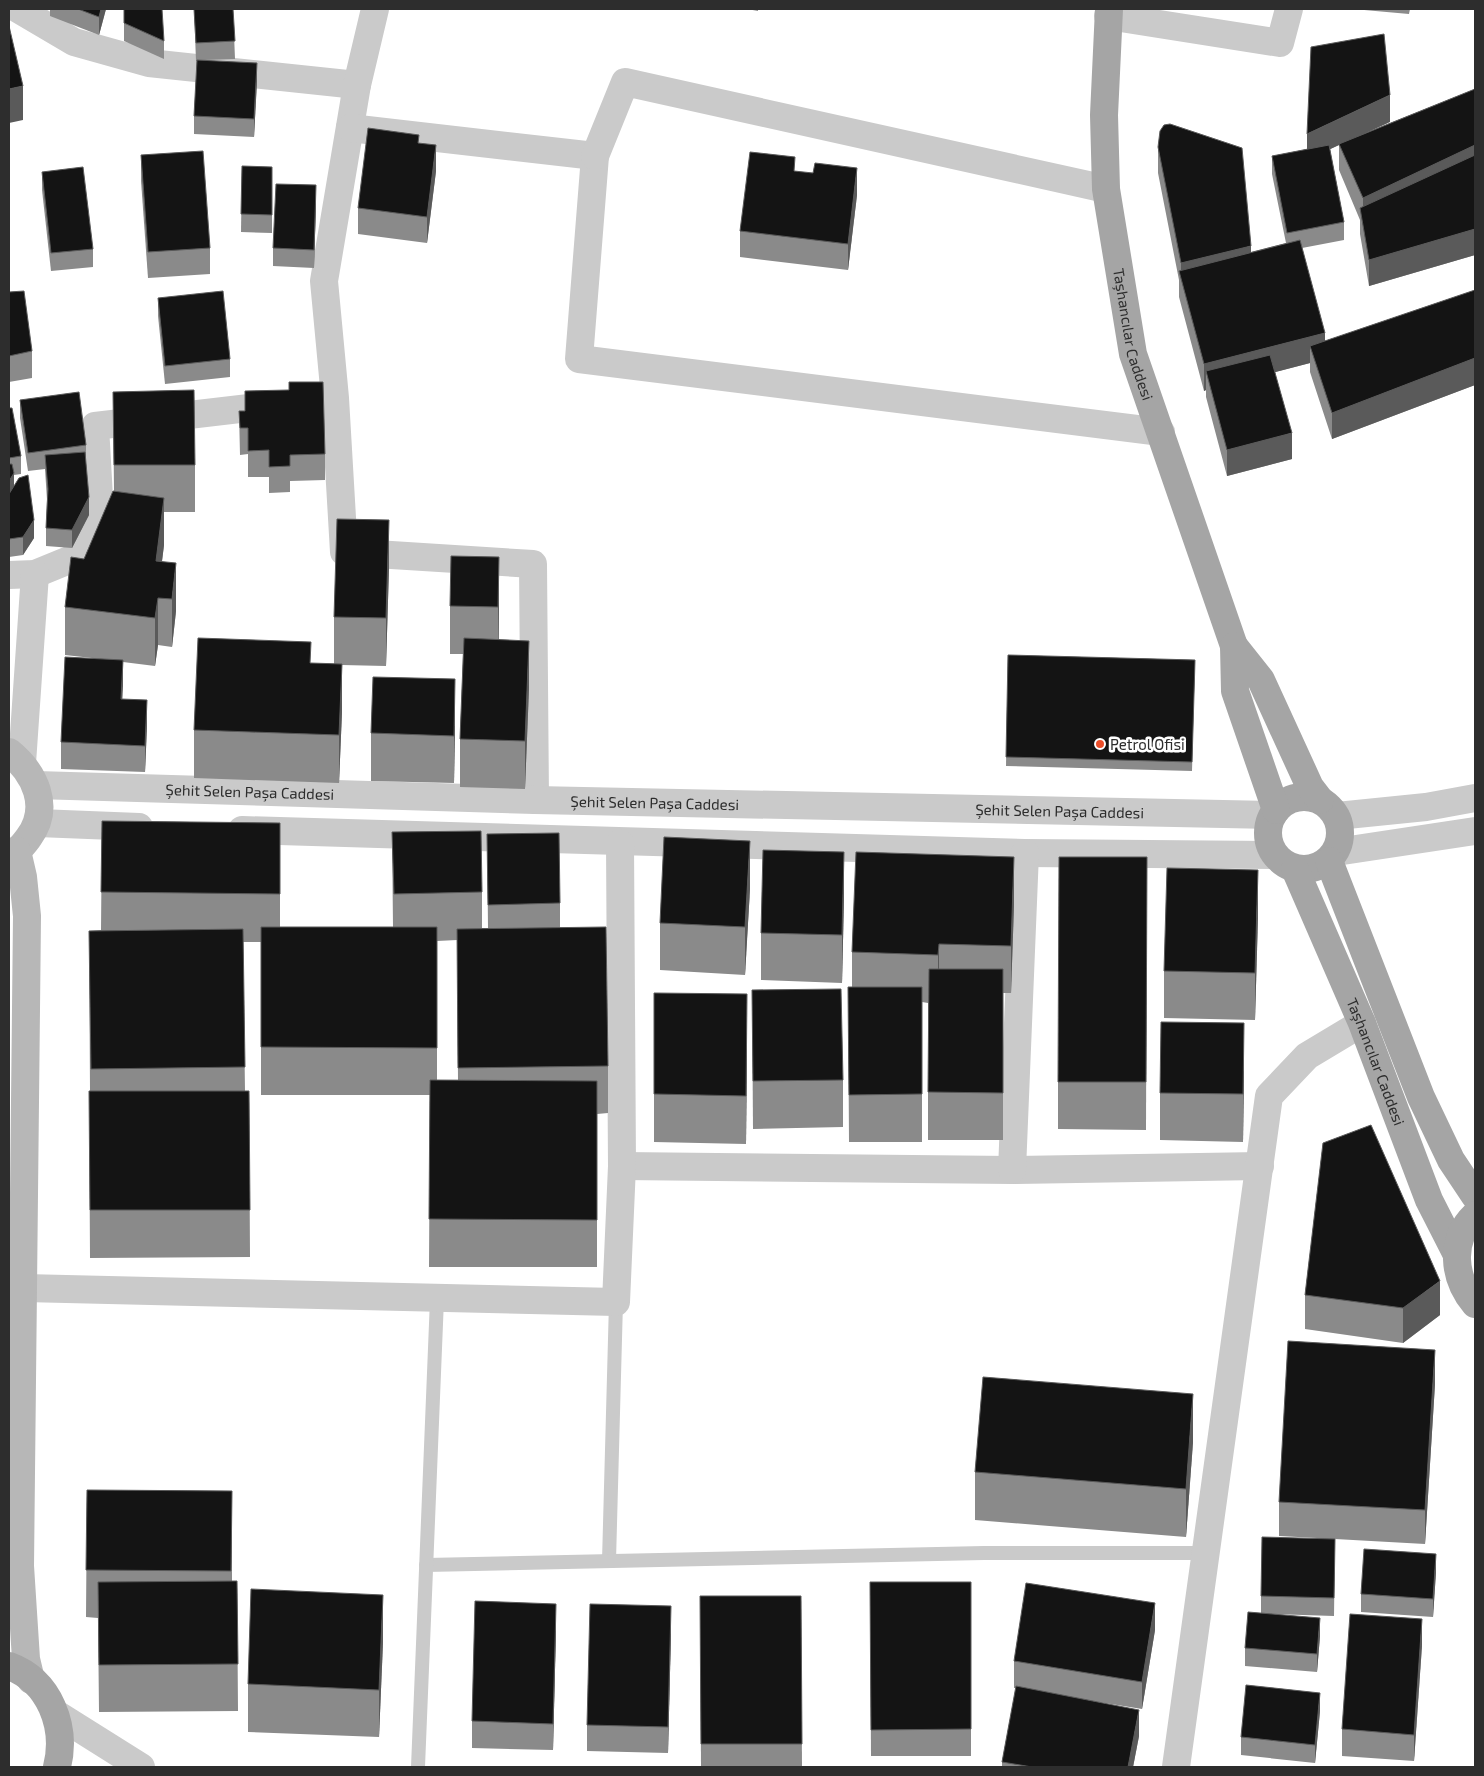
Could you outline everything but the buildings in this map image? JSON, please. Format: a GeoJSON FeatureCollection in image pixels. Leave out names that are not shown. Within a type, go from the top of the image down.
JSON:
{"type":"FeatureCollection","features":[{"type":"Feature","properties":{"kind":"main road","name":"Taşhancılar Caddesi"},"geometry":{"type":"LineString","coordinates":[[1108,12],[1104,115],[1106,189],[1133,354],[1234,646]]}},
{"type":"Feature","properties":{"kind":"main road"},"geometry":{"type":"LineString","coordinates":[[1234,646],[1261,680],[1310,787],[1329,808],[1341,834],[1333,856],[1318,867],[1307,870],[1285,862],[1269,844],[1268,832],[1274,813],[1285,802],[1296,797],[1308,797],[1329,808]]}},
{"type":"Feature","properties":{"kind":"main road"},"geometry":{"type":"LineString","coordinates":[[1234,646],[1235,690],[1274,813]]}},
{"type":"Feature","properties":{"kind":"main road"},"geometry":{"type":"LineString","coordinates":[[22,767],[40,806],[38,824],[13,852],[24,877],[27,916],[20,1566],[26,1659],[20,1673],[45,1694],[55,1713],[60,1740],[57,1767]]}},
{"type":"Feature","properties":{"kind":"main road","name":"Taşhancılar Caddesi"},"geometry":{"type":"LineString","coordinates":[[1333,856],[1421,1097],[1450,1160],[1475,1196]]}},
{"type":"Feature","properties":{"kind":"main road","name":"Taşhancılar Caddesi"},"geometry":{"type":"LineString","coordinates":[[1285,862],[1362,1023],[1406,1146],[1429,1200],[1456,1253]]}},
{"type":"Feature","properties":{"kind":"main road"},"geometry":{"type":"LineString","coordinates":[[1475,1215],[1461,1236],[1456,1253],[1457,1271],[1463,1288],[1475,1304]]}},
{"type":"Feature","properties":{"kind":"street"},"geometry":{"type":"LineString","coordinates":[[18,9],[74,42],[149,63],[357,85]]}},
{"type":"Feature","properties":{"kind":"street"},"geometry":{"type":"LineString","coordinates":[[375,9],[357,85],[324,281],[335,398],[344,552],[533,564],[535,800]]}},
{"type":"Feature","properties":{"kind":"street"},"geometry":{"type":"LineString","coordinates":[[1108,12],[1280,43],[1289,9]]}},
{"type":"Feature","properties":{"kind":"street"},"geometry":{"type":"LineString","coordinates":[[1106,189],[625,82],[595,156],[579,359],[1161,432]]}},
{"type":"Feature","properties":{"kind":"street"},"geometry":{"type":"LineString","coordinates":[[350,128],[595,156]]}},
{"type":"Feature","properties":{"kind":"street"},"geometry":{"type":"LineString","coordinates":[[22,767],[22,574],[79,556],[100,515],[95,426],[335,398]]}},
{"type":"Feature","properties":{"kind":"street","name":"Şehit Selen Paşa Caddesi"},"geometry":{"type":"LineString","coordinates":[[22,767],[535,800],[1274,813]]}},
{"type":"Feature","properties":{"kind":"street"},"geometry":{"type":"LineString","coordinates":[[1329,808],[1426,807],[1475,798]]}},
{"type":"Feature","properties":{"kind":"street"},"geometry":{"type":"LineString","coordinates":[[38,824],[166,828]]}},
{"type":"Feature","properties":{"kind":"street"},"geometry":{"type":"LineString","coordinates":[[216,829],[620,843],[1024,853],[1285,862]]}},
{"type":"Feature","properties":{"kind":"street"},"geometry":{"type":"LineString","coordinates":[[1333,856],[1475,831]]}},
{"type":"Feature","properties":{"kind":"street"},"geometry":{"type":"LineString","coordinates":[[24,1288],[616,1302],[622,1166],[620,843]]}},
{"type":"Feature","properties":{"kind":"street"},"geometry":{"type":"LineString","coordinates":[[1012,1170],[1024,853]]}},
{"type":"Feature","properties":{"kind":"street"},"geometry":{"type":"LineString","coordinates":[[1176,1767],[1269,1096],[1308,1056],[1362,1023]]}},
{"type":"Feature","properties":{"kind":"street"},"geometry":{"type":"LineString","coordinates":[[622,1166],[1012,1170],[1260,1166]]}},
{"type":"Feature","properties":{"kind":"street"},"geometry":{"type":"LineString","coordinates":[[55,1713],[140,1767]]}},
{"type":"Feature","properties":{"kind":"lane"},"geometry":{"type":"LineString","coordinates":[[418,1767],[437,1298]]}},
{"type":"Feature","properties":{"kind":"lane"},"geometry":{"type":"LineString","coordinates":[[609,1561],[616,1302]]}},
{"type":"Feature","properties":{"kind":"lane"},"geometry":{"type":"LineString","coordinates":[[426,1565],[984,1553],[1206,1553]]}},
{"type":"Feature","properties":{"kind":"place","name":"Petrol Ofisi"},"geometry":{"type":"Point","coordinates":[1100,744]}}]}
